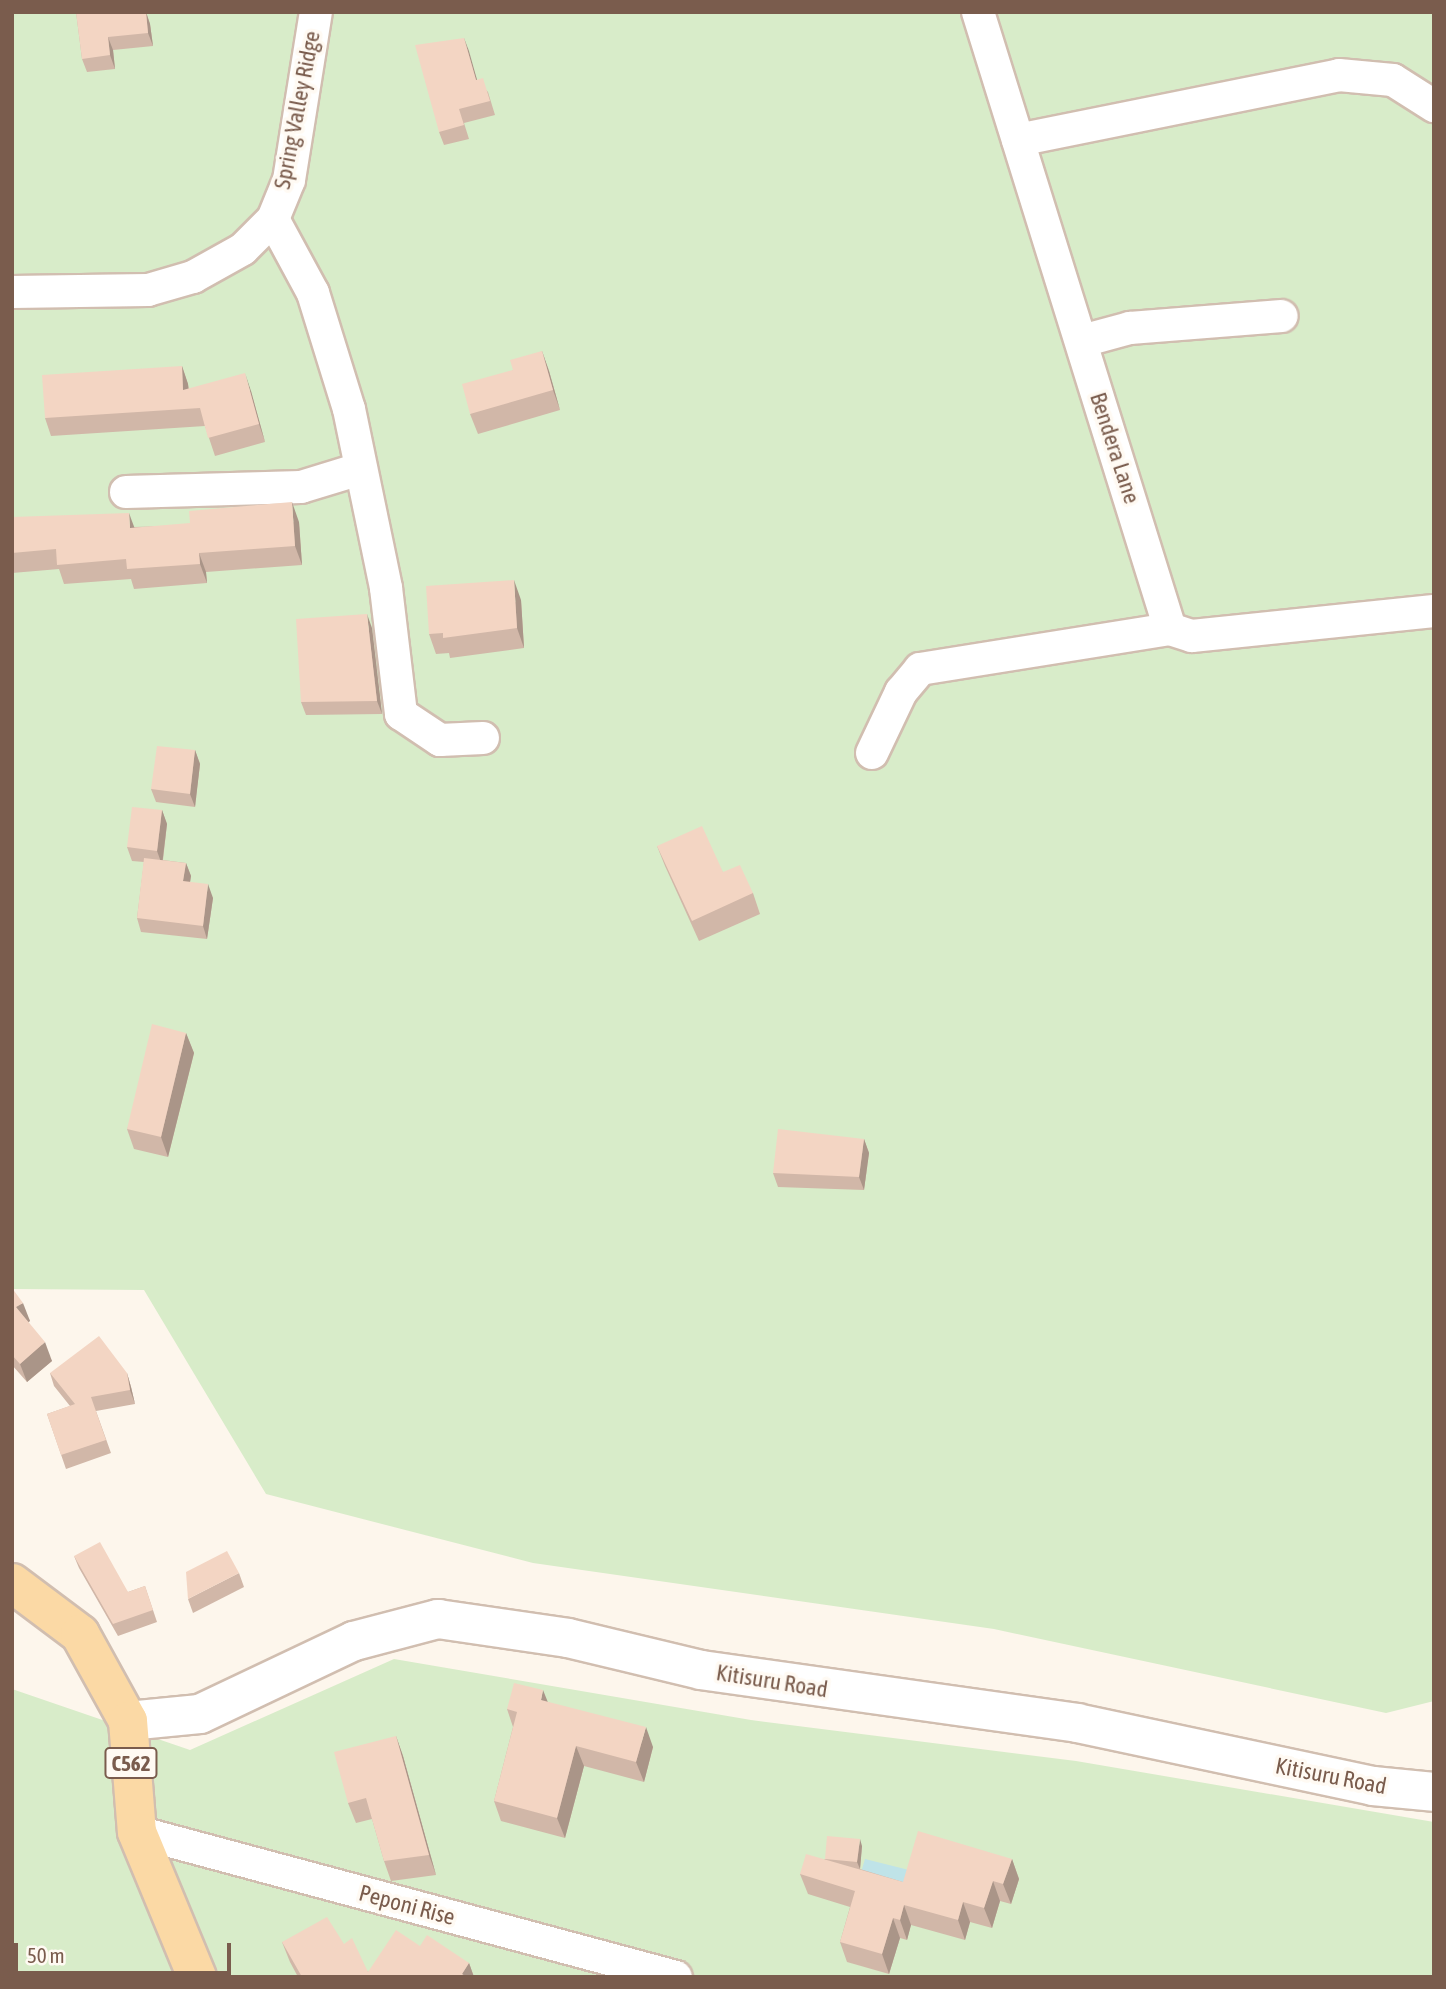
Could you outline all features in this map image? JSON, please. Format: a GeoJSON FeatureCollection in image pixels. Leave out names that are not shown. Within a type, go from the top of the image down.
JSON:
{"type":"FeatureCollection","features":[{"type":"Feature","properties":{"kind":"main road","name":"C562"},"geometry":{"type":"LineString","coordinates":[[12,1583],[80,1634],[128,1721],[137,1832],[197,1977]]}},
{"type":"Feature","properties":{"kind":"street","name":"Spring Valley Ridge"},"geometry":{"type":"LineString","coordinates":[[12,292],[148,290],[216,265],[273,219],[289,180],[316,12]]}},
{"type":"Feature","properties":{"kind":"street","name":"Bendera Lane"},"geometry":{"type":"LineString","coordinates":[[978,12],[1170,629]]}},
{"type":"Feature","properties":{"kind":"street"},"geometry":{"type":"LineString","coordinates":[[1018,140],[1339,75],[1393,80],[1434,106]]}},
{"type":"Feature","properties":{"kind":"street"},"geometry":{"type":"LineString","coordinates":[[273,219],[313,293],[349,409],[386,588],[401,714],[440,740],[483,738]]}},
{"type":"Feature","properties":{"kind":"street"},"geometry":{"type":"LineString","coordinates":[[1082,341],[1130,328],[1282,316]]}},
{"type":"Feature","properties":{"kind":"street"},"geometry":{"type":"LineString","coordinates":[[125,492],[301,487],[360,469]]}},
{"type":"Feature","properties":{"kind":"street"},"geometry":{"type":"LineString","coordinates":[[872,753],[901,692],[920,669],[1170,629],[1192,636],[1434,611]]}},
{"type":"Feature","properties":{"kind":"street","name":"Kitisuru Road"},"geometry":{"type":"LineString","coordinates":[[128,1721],[200,1714],[354,1641],[438,1619],[568,1638],[701,1670],[1077,1723],[1373,1786],[1434,1792]]}},
{"type":"Feature","properties":{"kind":"street","name":"Peponi Rise"},"geometry":{"type":"LineString","coordinates":[[137,1832],[676,1977]]}},
{"type":"Feature","properties":{"kind":"green space"},"geometry":{"type":"Polygon","coordinates":[[[12,12],[1434,12],[1434,1701],[1386,1713],[994,1629],[533,1563],[266,1494],[144,1290],[12,1289],[12,12]]]}},
{"type":"Feature","properties":{"kind":"green space"},"geometry":{"type":"Polygon","coordinates":[[[394,1659],[751,1720],[1076,1761],[1434,1822],[1434,1977],[12,1977],[12,1689],[190,1750],[394,1659]]]}},
{"type":"Feature","properties":{"kind":"water"},"geometry":{"type":"Polygon","coordinates":[[[865,1859],[909,1870],[902,1892],[859,1879],[865,1859]]]}},
{"type":"Feature","properties":{"kind":"building"},"geometry":{"type":"Polygon","coordinates":[[[76,12],[146,12],[148,33],[108,37],[110,55],[82,59],[76,12]]]}},
{"type":"Feature","properties":{"kind":"building"},"geometry":{"type":"Polygon","coordinates":[[[464,38],[476,80],[483,78],[490,101],[459,109],[464,125],[439,132],[415,45],[464,38]]]}},
{"type":"Feature","properties":{"kind":"building"},"geometry":{"type":"Polygon","coordinates":[[[542,351],[553,390],[470,414],[462,384],[513,370],[510,360],[542,351]]]}},
{"type":"Feature","properties":{"kind":"building"},"geometry":{"type":"Polygon","coordinates":[[[182,366],[183,390],[245,373],[259,424],[208,438],[200,408],[45,418],[42,375],[182,366]]]}},
{"type":"Feature","properties":{"kind":"building"},"geometry":{"type":"Polygon","coordinates":[[[292,502],[295,546],[199,553],[200,564],[127,569],[126,559],[57,565],[56,549],[12,553],[12,517],[129,513],[130,528],[190,523],[189,511],[292,502]]]}},
{"type":"Feature","properties":{"kind":"building"},"geometry":{"type":"Polygon","coordinates":[[[514,580],[517,628],[443,638],[443,633],[429,634],[426,586],[514,580]]]}},
{"type":"Feature","properties":{"kind":"building"},"geometry":{"type":"Polygon","coordinates":[[[367,614],[377,701],[301,702],[296,619],[367,614]]]}},
{"type":"Feature","properties":{"kind":"building"},"geometry":{"type":"Polygon","coordinates":[[[157,746],[195,750],[190,794],[151,789],[157,746]]]}},
{"type":"Feature","properties":{"kind":"building"},"geometry":{"type":"Polygon","coordinates":[[[132,807],[162,810],[157,851],[127,847],[132,807]]]}},
{"type":"Feature","properties":{"kind":"building"},"geometry":{"type":"Polygon","coordinates":[[[702,826],[723,872],[740,865],[753,893],[692,921],[657,846],[702,826]]]}},
{"type":"Feature","properties":{"kind":"building"},"geometry":{"type":"Polygon","coordinates":[[[144,858],[186,863],[183,881],[208,884],[203,926],[137,918],[144,858]]]}},
{"type":"Feature","properties":{"kind":"building"},"geometry":{"type":"Polygon","coordinates":[[[152,1024],[186,1033],[161,1137],[127,1129],[152,1024]]]}},
{"type":"Feature","properties":{"kind":"building"},"geometry":{"type":"Polygon","coordinates":[[[778,1129],[864,1139],[859,1177],[773,1173],[778,1129]]]}},
{"type":"Feature","properties":{"kind":"building"},"geometry":{"type":"Polygon","coordinates":[[[12,1288],[23,1303],[16,1307],[45,1342],[20,1364],[12,1355],[12,1288]]]}},
{"type":"Feature","properties":{"kind":"building"},"geometry":{"type":"Polygon","coordinates":[[[99,1336],[127,1373],[130,1390],[91,1397],[106,1440],[61,1455],[47,1414],[75,1404],[50,1373],[99,1336]]]}},
{"type":"Feature","properties":{"kind":"building"},"geometry":{"type":"Polygon","coordinates":[[[100,1542],[128,1592],[145,1586],[153,1610],[113,1624],[74,1556],[100,1542]]]}},
{"type":"Feature","properties":{"kind":"building"},"geometry":{"type":"Polygon","coordinates":[[[227,1551],[239,1573],[188,1599],[186,1572],[227,1551]]]}},
{"type":"Feature","properties":{"kind":"building"},"geometry":{"type":"Polygon","coordinates":[[[514,1683],[543,1690],[541,1700],[646,1727],[636,1762],[576,1746],[557,1818],[494,1801],[517,1712],[507,1709],[514,1683]]]}},
{"type":"Feature","properties":{"kind":"building"},"geometry":{"type":"Polygon","coordinates":[[[396,1736],[429,1855],[384,1861],[366,1798],[348,1803],[334,1752],[396,1736]]]}},
{"type":"Feature","properties":{"kind":"building"},"geometry":{"type":"Polygon","coordinates":[[[918,1831],[1012,1859],[1003,1884],[993,1881],[984,1908],[963,1902],[958,1920],[904,1905],[900,1920],[893,1918],[882,1954],[840,1942],[855,1891],[800,1874],[806,1854],[903,1882],[918,1831]]]}},
{"type":"Feature","properties":{"kind":"building"},"geometry":{"type":"Polygon","coordinates":[[[827,1836],[860,1839],[857,1862],[825,1859],[827,1836]]]}},
{"type":"Feature","properties":{"kind":"building"},"geometry":{"type":"Polygon","coordinates":[[[327,1917],[344,1944],[352,1938],[368,1972],[396,1930],[420,1946],[427,1935],[469,1963],[462,1974],[467,1977],[302,1977],[282,1942],[327,1917]]]}}]}
